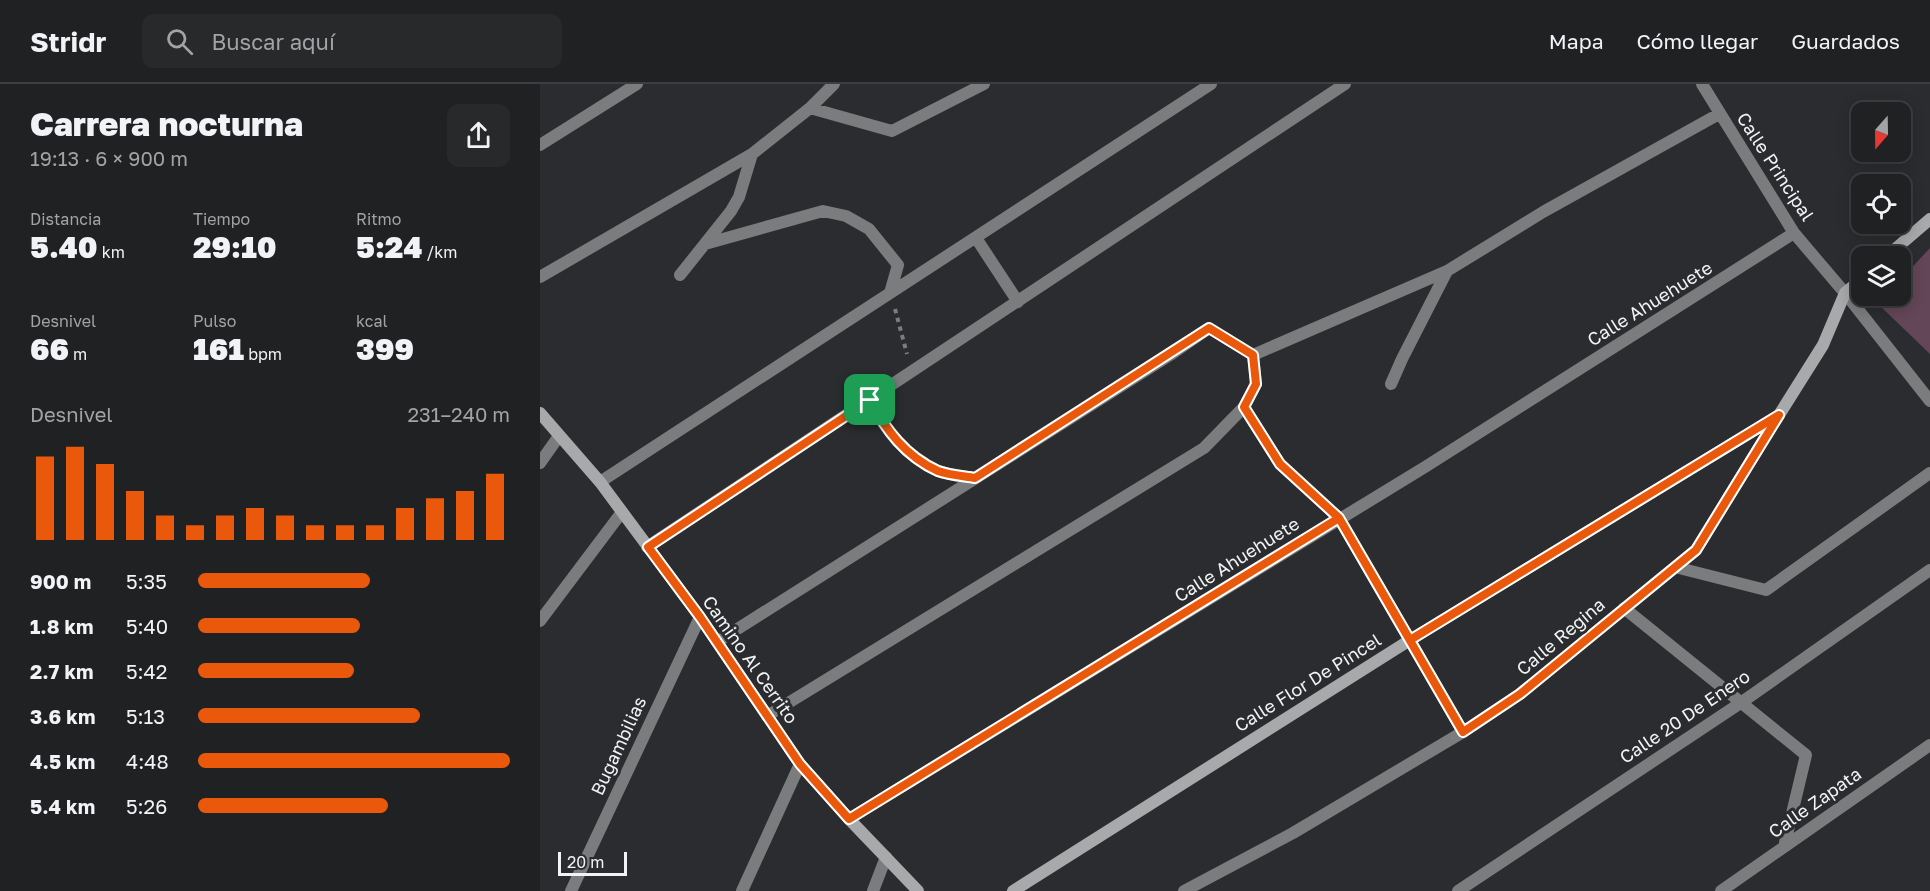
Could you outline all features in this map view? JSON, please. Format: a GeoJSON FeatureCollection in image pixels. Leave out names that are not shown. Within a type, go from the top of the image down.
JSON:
{"type":"FeatureCollection","features":[{"type":"Feature","properties":{"kind":"main road"},"geometry":{"type":"LineString","coordinates":[[1899,246],[1930,219]]}},
{"type":"Feature","properties":{"kind":"main road"},"geometry":{"type":"LineString","coordinates":[[1845,293],[1851,288]]}},
{"type":"Feature","properties":{"kind":"main road","name":"Calle Regina"},"geometry":{"type":"LineString","coordinates":[[1779,415],[1823,345],[1845,293]]}},
{"type":"Feature","properties":{"kind":"main road","name":"Camino Al Cerrito"},"geometry":{"type":"LineString","coordinates":[[540,413],[600,482],[700,617],[800,764],[918,891]]}},
{"type":"Feature","properties":{"kind":"main road","name":"Calle Flor De Pincel"},"geometry":{"type":"LineString","coordinates":[[1013,891],[1410,640],[1779,415]]}},
{"type":"Feature","properties":{"kind":"street"},"geometry":{"type":"LineString","coordinates":[[540,145],[637,84]]}},
{"type":"Feature","properties":{"kind":"street"},"geometry":{"type":"LineString","coordinates":[[540,277],[752,154],[810,108],[834,84]]}},
{"type":"Feature","properties":{"kind":"street"},"geometry":{"type":"LineString","coordinates":[[810,108],[892,131],[984,84]]}},
{"type":"Feature","properties":{"kind":"street"},"geometry":{"type":"LineString","coordinates":[[600,482],[1211,84]]}},
{"type":"Feature","properties":{"kind":"street"},"geometry":{"type":"LineString","coordinates":[[648,547],[1345,84]]}},
{"type":"Feature","properties":{"kind":"street","name":"Calle Principal"},"geometry":{"type":"LineString","coordinates":[[1702,84],[1794,233],[1845,293],[1930,401]]}},
{"type":"Feature","properties":{"kind":"street"},"geometry":{"type":"LineString","coordinates":[[1253,355],[1447,271],[1543,212],[1719,114]]}},
{"type":"Feature","properties":{"kind":"street"},"geometry":{"type":"LineString","coordinates":[[680,274],[731,211],[739,197],[752,154]]}},
{"type":"Feature","properties":{"kind":"street"},"geometry":{"type":"LineString","coordinates":[[705,244],[823,211],[846,216],[869,229],[898,266],[891,293]]}},
{"type":"Feature","properties":{"kind":"street","name":"Calle Ahuehuete"},"geometry":{"type":"LineString","coordinates":[[849,819],[1425,467],[1794,233]]}},
{"type":"Feature","properties":{"kind":"street"},"geometry":{"type":"LineString","coordinates":[[976,238],[1018,302]]}},
{"type":"Feature","properties":{"kind":"street"},"geometry":{"type":"LineString","coordinates":[[1391,384],[1447,271]]}},
{"type":"Feature","properties":{"kind":"street"},"geometry":{"type":"LineString","coordinates":[[717,642],[1209,328],[1253,355]]}},
{"type":"Feature","properties":{"kind":"street"},"geometry":{"type":"LineString","coordinates":[[767,716],[1203,448],[1244,407],[1256,384],[1253,355]]}},
{"type":"Feature","properties":{"kind":"street"},"geometry":{"type":"LineString","coordinates":[[870,400],[885,428],[910,454],[939,471],[975,478]]}},
{"type":"Feature","properties":{"kind":"street"},"geometry":{"type":"LineString","coordinates":[[1244,407],[1280,464],[1339,518],[1463,732]]}},
{"type":"Feature","properties":{"kind":"street","name":"Calle Regina"},"geometry":{"type":"LineString","coordinates":[[1184,891],[1293,833],[1463,732],[1520,694],[1696,550],[1779,415]]}},
{"type":"Feature","properties":{"kind":"street"},"geometry":{"type":"LineString","coordinates":[[540,463],[559,436]]}},
{"type":"Feature","properties":{"kind":"street"},"geometry":{"type":"LineString","coordinates":[[1675,567],[1766,591],[1930,473]]}},
{"type":"Feature","properties":{"kind":"street"},"geometry":{"type":"LineString","coordinates":[[540,621],[622,512]]}},
{"type":"Feature","properties":{"kind":"street","name":"Calle 20 De Enero"},"geometry":{"type":"LineString","coordinates":[[1458,891],[1742,702],[1930,570]]}},
{"type":"Feature","properties":{"kind":"street"},"geometry":{"type":"LineString","coordinates":[[1624,608],[1806,755],[1784,847]]}},
{"type":"Feature","properties":{"kind":"street","name":"Bugambilias"},"geometry":{"type":"LineString","coordinates":[[571,891],[700,617]]}},
{"type":"Feature","properties":{"kind":"street","name":"Calle Zapata"},"geometry":{"type":"LineString","coordinates":[[1721,891],[1930,745]]}},
{"type":"Feature","properties":{"kind":"street"},"geometry":{"type":"LineString","coordinates":[[742,891],[800,764]]}},
{"type":"Feature","properties":{"kind":"street"},"geometry":{"type":"LineString","coordinates":[[873,891],[886,857]]}},
{"type":"Feature","properties":{"kind":"path"},"geometry":{"type":"LineString","coordinates":[[891,293],[912,372]]}},
{"type":"Feature","properties":{"kind":"shaded area"},"geometry":{"type":"Polygon","coordinates":[[[1930,248],[1930,354],[1880,306],[1911,306],[1911,268],[1930,248]]]}},
{"type":"Feature","properties":{"kind":"route"},"geometry":{"type":"LineString","coordinates":[[870,400],[648,547],[700,617],[800,764],[849,819],[1339,518],[1463,732],[1520,694],[1696,550],[1779,415],[1410,640],[1339,518],[1280,464],[1244,407],[1256,384],[1253,355],[1209,328],[975,478],[939,471],[910,454],[885,428],[870,400]]}}]}
